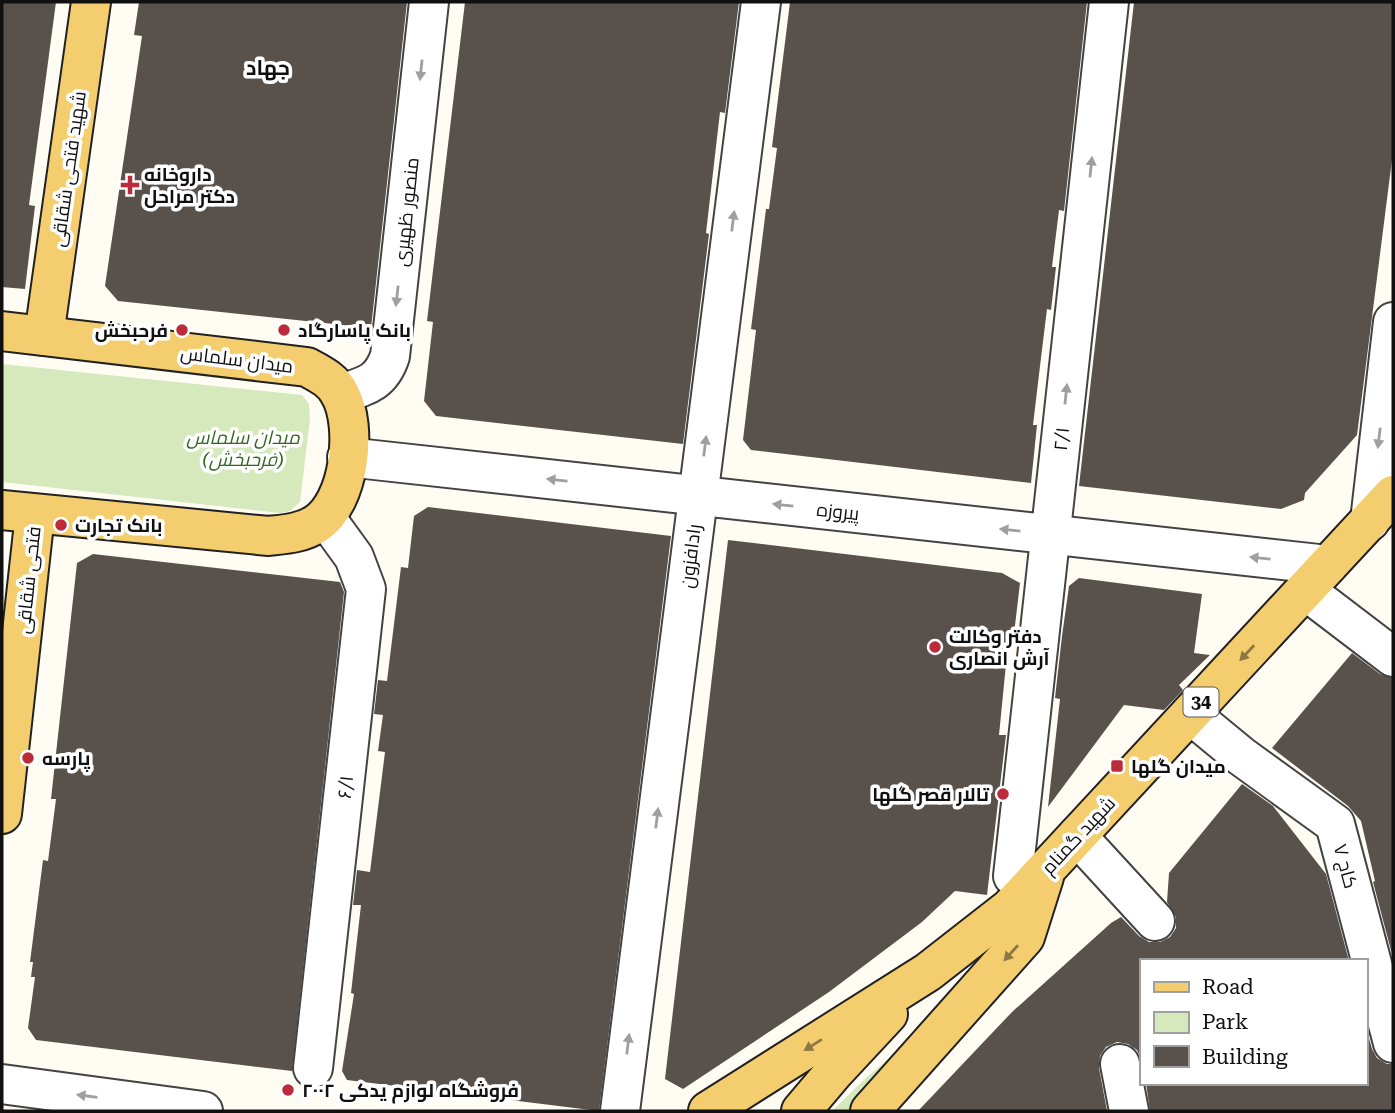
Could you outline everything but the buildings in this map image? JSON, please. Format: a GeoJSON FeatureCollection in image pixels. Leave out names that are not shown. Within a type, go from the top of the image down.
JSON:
{"type":"FeatureCollection","features":[{"type":"Feature","properties":{"kind":"main road","name":"شهید فتحی شقاقی"},"geometry":{"type":"LineString","coordinates":[[44,336],[92,2]]}},
{"type":"Feature","properties":{"kind":"main road","name":"میدان سلماس"},"geometry":{"type":"LineString","coordinates":[[2,331],[307,368],[332,382],[340,394]]}},
{"type":"Feature","properties":{"kind":"main road"},"geometry":{"type":"LineString","coordinates":[[18,512],[269,536],[302,531],[325,517],[339,492],[348,457],[350,424],[340,394]]}},
{"type":"Feature","properties":{"kind":"main road","name":"شهید گمنام"},"geometry":{"type":"LineString","coordinates":[[708,1111],[928,972],[1010,908],[1030,872],[1077,836],[1381,508]]}},
{"type":"Feature","properties":{"kind":"main road","name":"فتحی شقاقی"},"geometry":{"type":"LineString","coordinates":[[2,814],[18,512]]}},
{"type":"Feature","properties":{"kind":"main road"},"geometry":{"type":"LineString","coordinates":[[870,1111],[1025,937],[1030,872]]}},
{"type":"Feature","properties":{"kind":"main road","name":"34"},"geometry":{"type":"LineString","coordinates":[[802,1111],[834,1072],[928,972]]}},
{"type":"Feature","properties":{"kind":"street","name":"منصور ظهیری"},"geometry":{"type":"LineString","coordinates":[[340,394],[371,383],[382,375],[390,356],[429,2]]}},
{"type":"Feature","properties":{"kind":"street","name":"رادافزون"},"geometry":{"type":"LineString","coordinates":[[620,1111],[761,2]]}},
{"type":"Feature","properties":{"kind":"street","name":"۲/۱"},"geometry":{"type":"LineString","coordinates":[[1030,872],[1051,535],[1109,2]]}},
{"type":"Feature","properties":{"kind":"street"},"geometry":{"type":"LineString","coordinates":[[1381,508],[1393,322]]}},
{"type":"Feature","properties":{"kind":"street","name":"پیروزه"},"geometry":{"type":"LineString","coordinates":[[348,457],[1051,535],[1317,577]]}},
{"type":"Feature","properties":{"kind":"street","name":"۶/۱"},"geometry":{"type":"LineString","coordinates":[[313,1068],[366,598],[362,573],[354,557],[325,517]]}},
{"type":"Feature","properties":{"kind":"street"},"geometry":{"type":"LineString","coordinates":[[1317,577],[1393,657]]}},
{"type":"Feature","properties":{"kind":"street","name":"کاج ۷"},"geometry":{"type":"LineString","coordinates":[[1189,714],[1241,756],[1335,824],[1393,1043]]}},
{"type":"Feature","properties":{"kind":"street"},"geometry":{"type":"LineString","coordinates":[[1077,836],[1155,921]]}},
{"type":"Feature","properties":{"kind":"street"},"geometry":{"type":"LineString","coordinates":[[1120,1063],[1129,1111]]}},
{"type":"Feature","properties":{"kind":"street"},"geometry":{"type":"LineString","coordinates":[[2,1084],[203,1111]]}},
{"type":"Feature","properties":{"kind":"green space","name":"میدان سلماس (فرحبخش)"},"geometry":{"type":"Polygon","coordinates":[[[2,364],[302,395],[309,404],[310,419],[300,502],[290,511],[280,513],[2,482],[2,364]]]}},
{"type":"Feature","properties":{"kind":"green space"},"geometry":{"type":"Polygon","coordinates":[[[943,1012],[862,1111],[832,1111],[867,1077],[943,1012]]]}},
{"type":"Feature","properties":{"kind":"place","name":"داروخانه دکتر مراحل"},"geometry":{"type":"Point","coordinates":[130,185]}},
{"type":"Feature","properties":{"kind":"place","name":"فرحبخش"},"geometry":{"type":"Point","coordinates":[182,330]}},
{"type":"Feature","properties":{"kind":"place","name":"بانک پاسارگاد"},"geometry":{"type":"Point","coordinates":[284,330]}},
{"type":"Feature","properties":{"kind":"place","name":"بانک تجارت"},"geometry":{"type":"Point","coordinates":[61,525]}},
{"type":"Feature","properties":{"kind":"place","name":"دفتر وکالت آرش انصاری"},"geometry":{"type":"Point","coordinates":[935,647]}},
{"type":"Feature","properties":{"kind":"place","name":"پارسه"},"geometry":{"type":"Point","coordinates":[28,758]}},
{"type":"Feature","properties":{"kind":"place","name":"میدان گلها"},"geometry":{"type":"Point","coordinates":[1117,766]}},
{"type":"Feature","properties":{"kind":"place","name":"تالار قصر گلها"},"geometry":{"type":"Point","coordinates":[1003,794]}},
{"type":"Feature","properties":{"kind":"place","name":"فروشگاه لوازم یدکی ۲۰۰۲"},"geometry":{"type":"Point","coordinates":[288,1090]}},
{"type":"Feature","properties":{"kind":"district","name":"جهاد"},"geometry":{"type":"Point","coordinates":[268,68]}}]}
